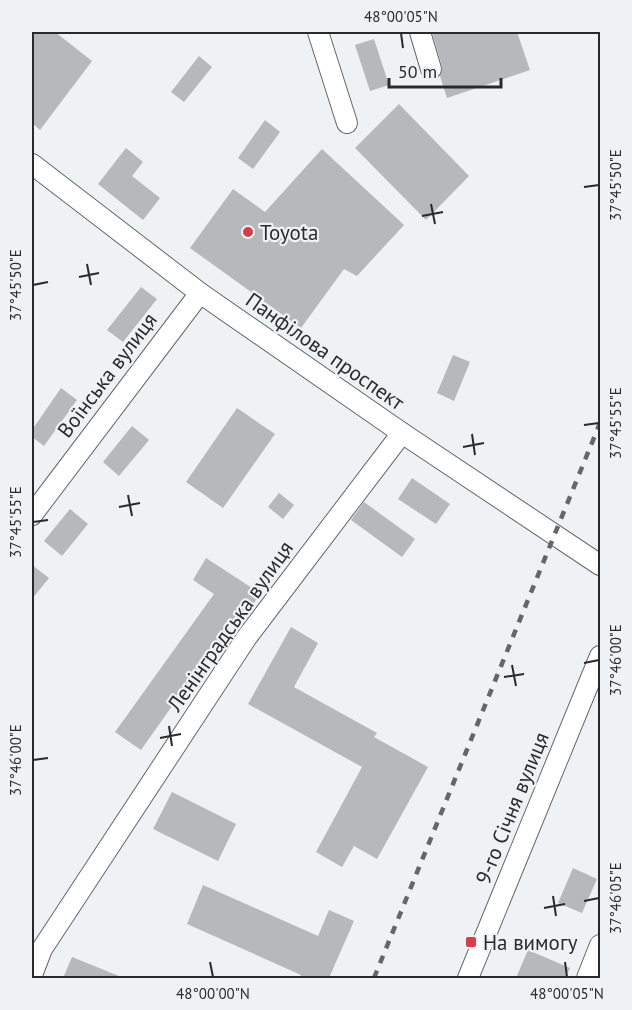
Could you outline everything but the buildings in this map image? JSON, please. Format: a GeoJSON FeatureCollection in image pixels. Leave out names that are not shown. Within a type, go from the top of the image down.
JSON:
{"type":"FeatureCollection","features":[{"type":"Feature","properties":{"kind":"street"},"geometry":{"type":"LineString","coordinates":[[318,32],[347,123]]}},
{"type":"Feature","properties":{"kind":"street"},"geometry":{"type":"LineString","coordinates":[[420,32],[431,69]]}},
{"type":"Feature","properties":{"kind":"street","name":"Панфілова проспект"},"geometry":{"type":"LineString","coordinates":[[32,164],[200,293],[402,433],[600,565]]}},
{"type":"Feature","properties":{"kind":"street","name":"Воїнська вулиця"},"geometry":{"type":"LineString","coordinates":[[32,515],[200,293]]}},
{"type":"Feature","properties":{"kind":"street","name":"Ленінградська вулиця"},"geometry":{"type":"LineString","coordinates":[[32,975],[42,949],[247,637],[402,433]]}},
{"type":"Feature","properties":{"kind":"street","name":"9-го Січня вулиця"},"geometry":{"type":"LineString","coordinates":[[468,978],[600,656]]}},
{"type":"Feature","properties":{"kind":"street"},"geometry":{"type":"LineString","coordinates":[[587,978],[600,945]]}},
{"type":"Feature","properties":{"kind":"railway"},"geometry":{"type":"LineString","coordinates":[[374,978],[600,423]]}},
{"type":"Feature","properties":{"kind":"place","name":"Toyota"},"geometry":{"type":"Point","coordinates":[248,232]}},
{"type":"Feature","properties":{"kind":"place","name":"На вимогу"},"geometry":{"type":"Point","coordinates":[471,942]}}]}
